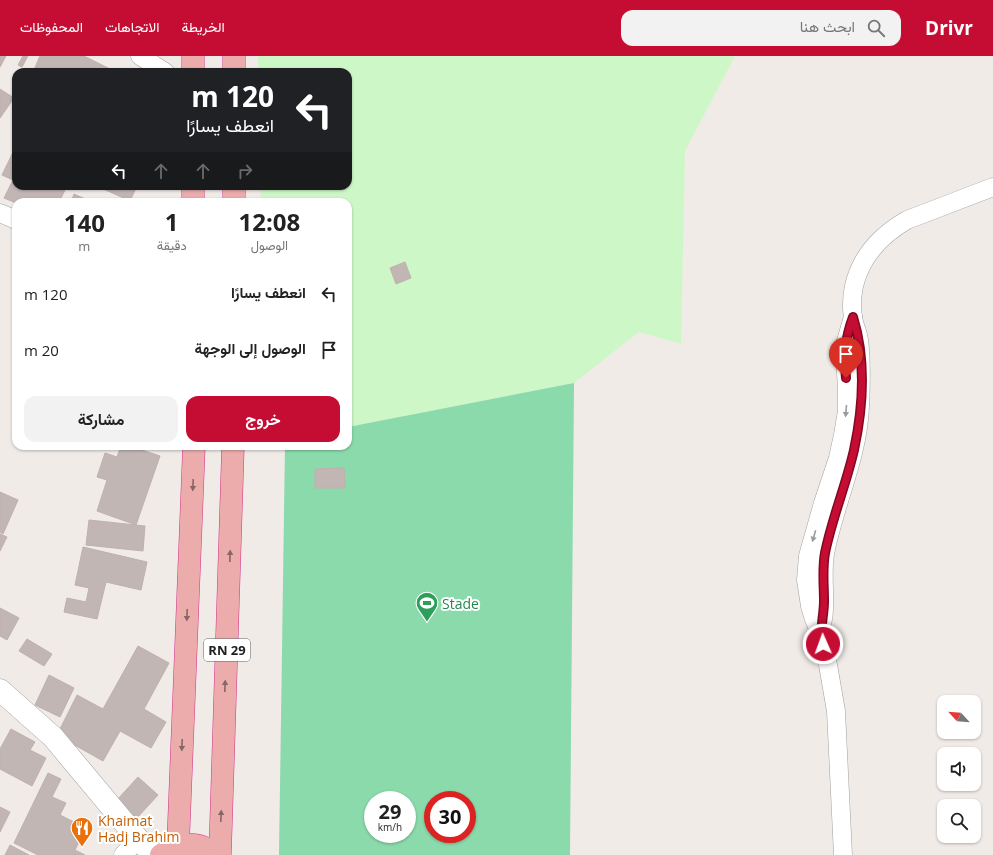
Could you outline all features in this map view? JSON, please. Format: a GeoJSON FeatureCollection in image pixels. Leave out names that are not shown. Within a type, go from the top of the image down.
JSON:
{"type":"FeatureCollection","features":[{"type":"Feature","properties":{"kind":"highway"},"geometry":{"type":"LineString","coordinates":[[193,56],[193,68]]}},
{"type":"Feature","properties":{"kind":"highway"},"geometry":{"type":"LineString","coordinates":[[234,56],[234,68]]}},
{"type":"Feature","properties":{"kind":"highway","name":"RN 29"},"geometry":{"type":"LineString","coordinates":[[194,450],[170,850],[190,844],[201,846],[215,855]]}},
{"type":"Feature","properties":{"kind":"highway","name":"RN 29"},"geometry":{"type":"LineString","coordinates":[[220,855],[233,450]]}},
{"type":"Feature","properties":{"kind":"street"},"geometry":{"type":"LineString","coordinates":[[140,56],[159,68]]}},
{"type":"Feature","properties":{"kind":"street"},"geometry":{"type":"LineString","coordinates":[[843,855],[836,711],[828,665],[820,633],[808,600],[806,568],[810,548],[823,502],[838,458],[843,435],[847,411],[845,367],[846,341],[853,317],[852,302],[854,287],[858,273],[869,253],[883,236],[894,227],[907,220],[993,187]]}},
{"type":"Feature","properties":{"kind":"street"},"geometry":{"type":"LineString","coordinates":[[0,213],[12,218]]}},
{"type":"Feature","properties":{"kind":"street"},"geometry":{"type":"LineString","coordinates":[[0,690],[52,737],[138,839],[156,855]]}},
{"type":"Feature","properties":{"kind":"street"},"geometry":{"type":"LineString","coordinates":[[123,855],[138,839]]}},
{"type":"Feature","properties":{"kind":"green space"},"geometry":{"type":"Polygon","coordinates":[[[258,56],[735,56],[685,151],[681,344],[639,332],[574,383],[352,426],[352,198],[261,198],[260,190],[352,190],[352,68],[258,68],[258,56]]]}},
{"type":"Feature","properties":{"kind":"green space","name":"Stade"},"geometry":{"type":"Polygon","coordinates":[[[574,383],[570,855],[279,855],[285,450],[352,450],[352,426],[574,383]]]}},
{"type":"Feature","properties":{"kind":"building"},"geometry":{"type":"Polygon","coordinates":[[[0,56],[6,56],[0,67],[0,56]]]}},
{"type":"Feature","properties":{"kind":"building"},"geometry":{"type":"Polygon","coordinates":[[[23,56],[28,56],[22,67],[18,65],[23,56]]]}},
{"type":"Feature","properties":{"kind":"building"},"geometry":{"type":"Polygon","coordinates":[[[40,56],[84,56],[108,68],[35,68],[40,56]]]}},
{"type":"Feature","properties":{"kind":"building"},"geometry":{"type":"Polygon","coordinates":[[[0,89],[12,97],[12,101],[0,118],[0,89]]]}},
{"type":"Feature","properties":{"kind":"building"},"geometry":{"type":"Polygon","coordinates":[[[12,154],[12,180],[2,175],[12,154]]]}},
{"type":"Feature","properties":{"kind":"building"},"geometry":{"type":"Polygon","coordinates":[[[12,182],[12,190],[65,190],[61,198],[12,198],[12,201],[4,198],[12,182]]]}},
{"type":"Feature","properties":{"kind":"building"},"geometry":{"type":"Polygon","coordinates":[[[106,190],[135,190],[131,198],[123,198],[106,190]]]}},
{"type":"Feature","properties":{"kind":"building"},"geometry":{"type":"Polygon","coordinates":[[[74,194],[83,198],[72,198],[74,194]]]}},
{"type":"Feature","properties":{"kind":"building"},"geometry":{"type":"Polygon","coordinates":[[[405,262],[411,278],[396,284],[390,268],[405,262]]]}},
{"type":"Feature","properties":{"kind":"building"},"geometry":{"type":"Polygon","coordinates":[[[120,450],[142,450],[160,456],[136,525],[97,511],[107,480],[97,477],[105,453],[117,457],[120,450]]]}},
{"type":"Feature","properties":{"kind":"building"},"geometry":{"type":"Polygon","coordinates":[[[344,468],[345,488],[315,488],[315,469],[344,468]]]}},
{"type":"Feature","properties":{"kind":"building"},"geometry":{"type":"Polygon","coordinates":[[[0,492],[18,500],[3,534],[0,532],[0,492]]]}},
{"type":"Feature","properties":{"kind":"building"},"geometry":{"type":"Polygon","coordinates":[[[89,520],[145,526],[143,551],[86,545],[89,520]]]}},
{"type":"Feature","properties":{"kind":"building"},"geometry":{"type":"Polygon","coordinates":[[[0,534],[7,537],[0,551],[0,534]]]}},
{"type":"Feature","properties":{"kind":"building"},"geometry":{"type":"Polygon","coordinates":[[[83,547],[147,562],[141,590],[106,582],[97,619],[64,612],[67,598],[86,602],[89,588],[75,585],[83,547]]]}},
{"type":"Feature","properties":{"kind":"building"},"geometry":{"type":"Polygon","coordinates":[[[0,608],[19,618],[7,640],[0,636],[0,608]]]}},
{"type":"Feature","properties":{"kind":"building"},"geometry":{"type":"Polygon","coordinates":[[[27,639],[52,654],[44,666],[19,651],[27,639]]]}},
{"type":"Feature","properties":{"kind":"building"},"geometry":{"type":"Polygon","coordinates":[[[138,646],[169,663],[144,709],[166,722],[151,748],[120,731],[103,761],[57,735],[77,695],[103,709],[138,646]]]}},
{"type":"Feature","properties":{"kind":"building"},"geometry":{"type":"Polygon","coordinates":[[[49,675],[74,688],[60,717],[35,705],[49,675]]]}},
{"type":"Feature","properties":{"kind":"building"},"geometry":{"type":"Polygon","coordinates":[[[11,729],[35,742],[30,750],[46,758],[32,786],[0,769],[0,749],[11,729]]]}},
{"type":"Feature","properties":{"kind":"building"},"geometry":{"type":"Polygon","coordinates":[[[48,773],[61,779],[52,797],[66,803],[60,815],[86,828],[75,850],[85,855],[38,855],[14,843],[48,773]]]}},
{"type":"Feature","properties":{"kind":"building"},"geometry":{"type":"Polygon","coordinates":[[[138,777],[158,795],[136,819],[116,801],[138,777]]]}},
{"type":"Feature","properties":{"kind":"building"},"geometry":{"type":"Polygon","coordinates":[[[0,807],[10,812],[0,832],[0,807]]]}},
{"type":"Feature","properties":{"kind":"building"},"geometry":{"type":"Polygon","coordinates":[[[10,845],[29,855],[5,855],[10,845]]]}},
{"type":"Feature","properties":{"kind":"place","name":"Stade"},"geometry":{"type":"Point","coordinates":[427,622]}},
{"type":"Feature","properties":{"kind":"place","name":"Khaimat Hadj Brahim"},"geometry":{"type":"Point","coordinates":[82,848]}},
{"type":"Feature","properties":{"kind":"route"},"geometry":{"type":"LineString","coordinates":[[823,644],[820,633],[824,610],[825,553],[854,450],[860,409],[861,362],[859,341],[853,317],[846,341],[846,378]]}}]}
